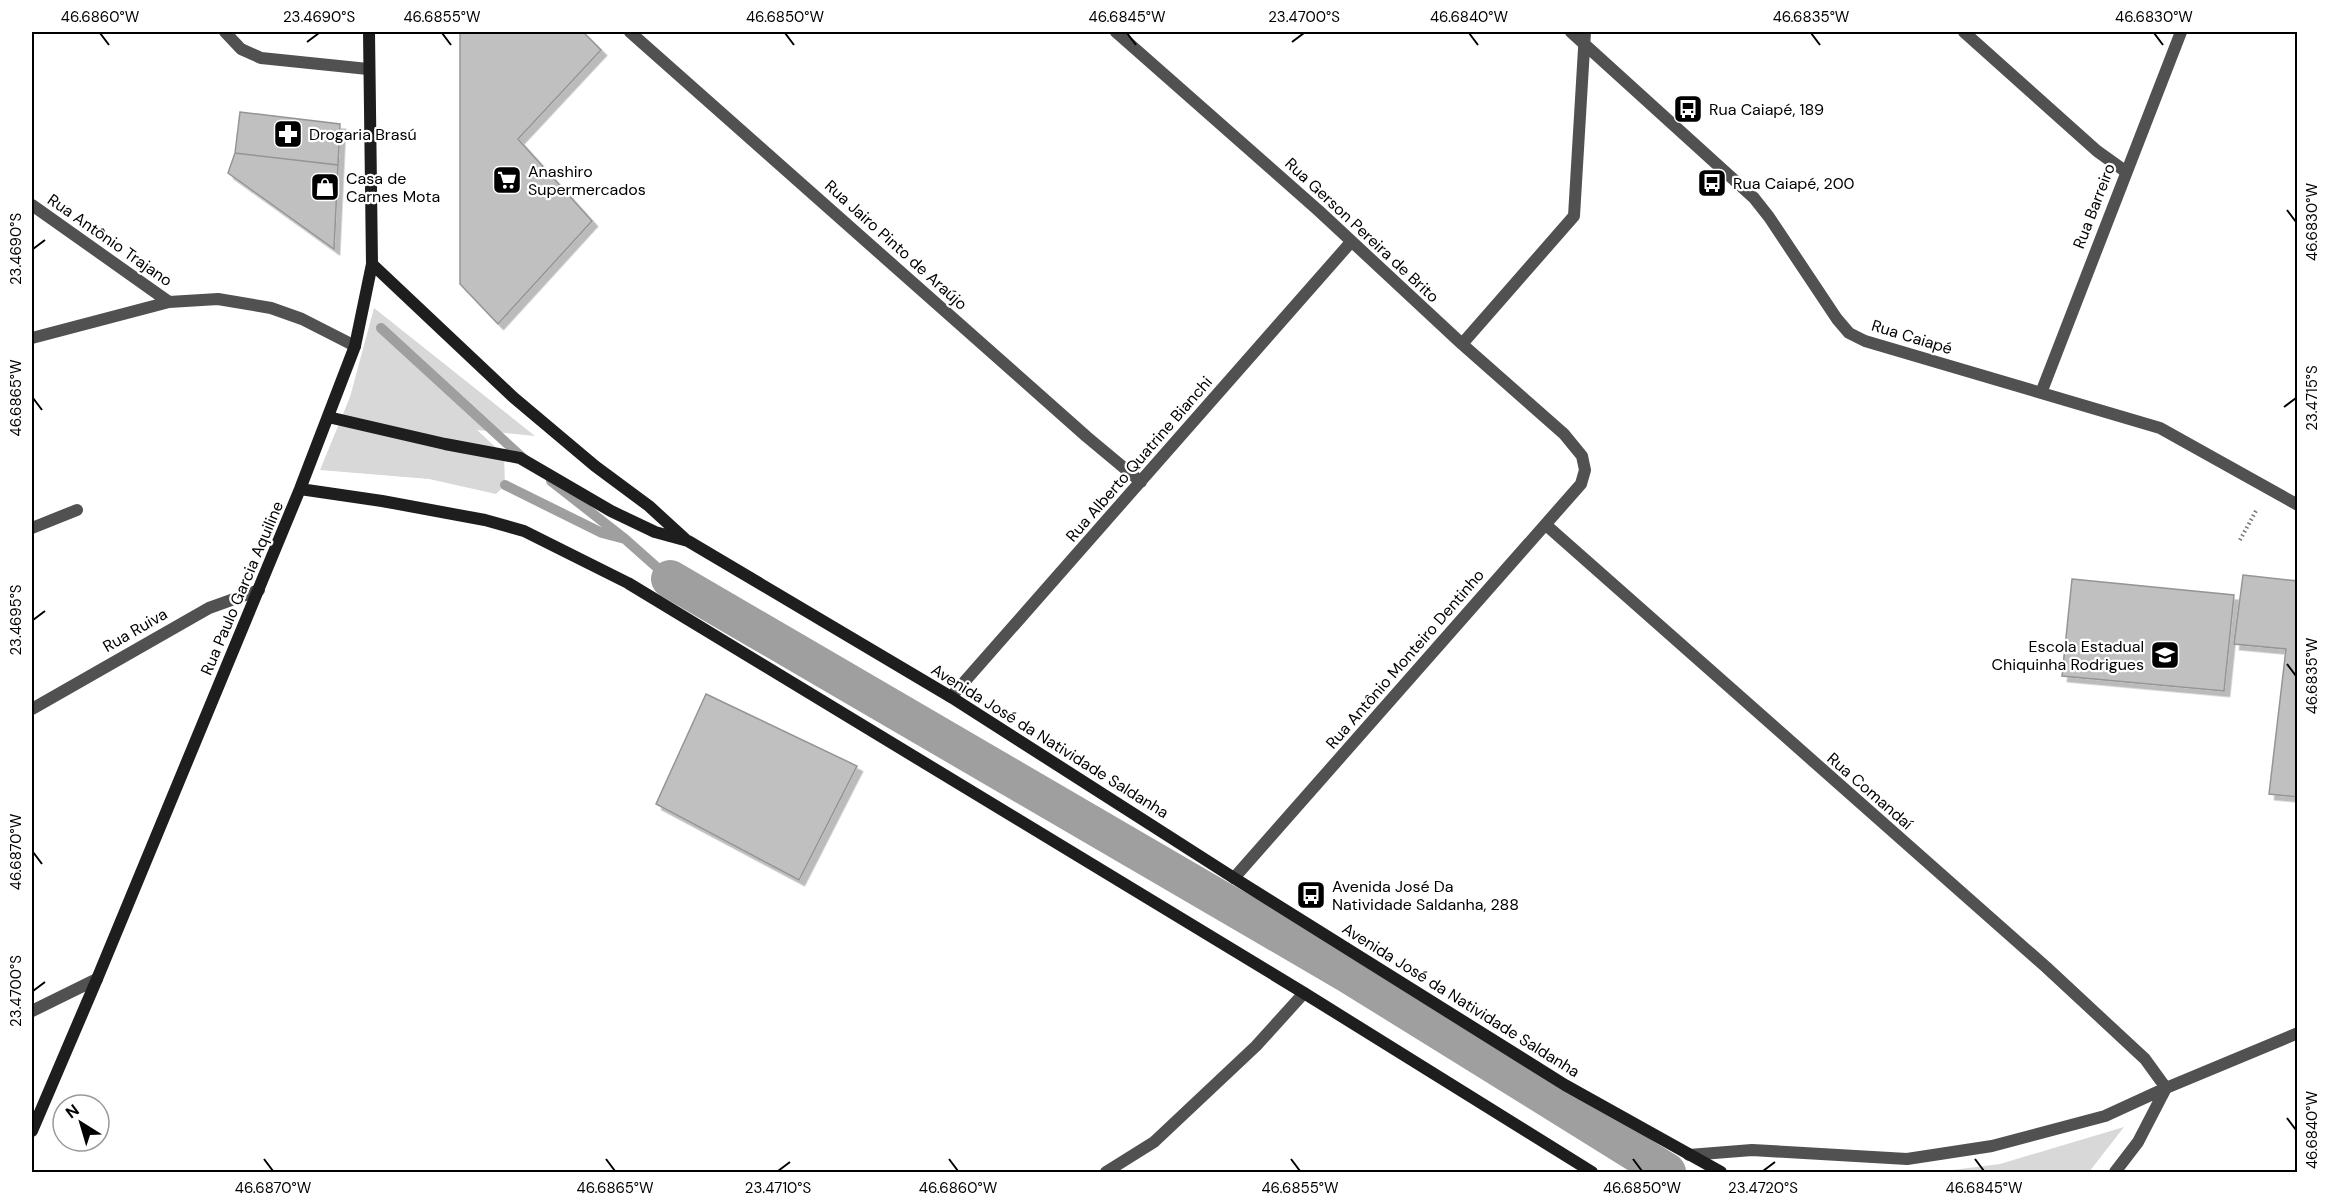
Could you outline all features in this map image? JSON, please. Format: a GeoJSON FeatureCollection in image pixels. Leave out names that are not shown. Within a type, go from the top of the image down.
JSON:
{"type":"FeatureCollection","features":[{"type":"Feature","properties":{"kind":"street"},"geometry":{"type":"LineString","coordinates":[[225,32],[241,49],[261,58],[368,69]]}},
{"type":"Feature","properties":{"kind":"street","name":"Rua Paulo Garcia Aquiline"},"geometry":{"type":"LineString","coordinates":[[32,1131],[259,590],[355,346],[372,264],[369,32]]}},
{"type":"Feature","properties":{"kind":"street","name":"Rua Jairo Pinto de Araújo"},"geometry":{"type":"LineString","coordinates":[[630,32],[1087,437],[1141,482]]}},
{"type":"Feature","properties":{"kind":"street","name":"Rua Gerson Pereira de Brito"},"geometry":{"type":"LineString","coordinates":[[1116,32],[1319,211],[1462,344],[1564,434],[1582,456]]}},
{"type":"Feature","properties":{"kind":"street","name":"Rua Caiapé"},"geometry":{"type":"LineString","coordinates":[[1570,32],[1584,38],[1754,198],[1819,294],[1850,333],[1865,341],[2160,428],[2298,505]]}},
{"type":"Feature","properties":{"kind":"street"},"geometry":{"type":"LineString","coordinates":[[1964,32],[2097,151],[2125,171]]}},
{"type":"Feature","properties":{"kind":"street","name":"Rua Barreiro"},"geometry":{"type":"LineString","coordinates":[[2041,393],[2125,171],[2181,32]]}},
{"type":"Feature","properties":{"kind":"street"},"geometry":{"type":"LineString","coordinates":[[1462,344],[1574,216],[1584,38]]}},
{"type":"Feature","properties":{"kind":"street","name":"Rua Antônio Trajano"},"geometry":{"type":"LineString","coordinates":[[32,205],[169,302]]}},
{"type":"Feature","properties":{"kind":"street","name":"Rua Alberto Quatrine Bianchi"},"geometry":{"type":"LineString","coordinates":[[951,697],[1351,242]]}},
{"type":"Feature","properties":{"kind":"street"},"geometry":{"type":"LineString","coordinates":[[372,264],[513,397],[595,466],[649,506],[688,541]]}},
{"type":"Feature","properties":{"kind":"street"},"geometry":{"type":"LineString","coordinates":[[32,338],[169,302],[218,299],[271,309],[302,319],[355,346]]}},
{"type":"Feature","properties":{"kind":"street","name":"Avenida José da Natividade Saldanha"},"geometry":{"type":"LineString","coordinates":[[328,417],[445,444],[520,458],[611,511],[655,532],[688,541],[951,697],[1234,878],[1565,1085],[1721,1173]]}},
{"type":"Feature","properties":{"kind":"street","name":"Rua Antônio Monteiro Dentinho"},"geometry":{"type":"LineString","coordinates":[[1234,878],[1581,484],[1585,470],[1582,456]]}},
{"type":"Feature","properties":{"kind":"street"},"geometry":{"type":"LineString","coordinates":[[300,489],[486,520],[534,536],[628,583],[1304,993],[1592,1173]]}},
{"type":"Feature","properties":{"kind":"street"},"geometry":{"type":"LineString","coordinates":[[32,528],[77,510]]}},
{"type":"Feature","properties":{"kind":"street","name":"Rua Comandaí"},"geometry":{"type":"LineString","coordinates":[[1546,525],[2046,967],[2145,1059],[2166,1088]]}},
{"type":"Feature","properties":{"kind":"street","name":"Rua Ruiva"},"geometry":{"type":"LineString","coordinates":[[32,709],[209,608],[259,590]]}},
{"type":"Feature","properties":{"kind":"street"},"geometry":{"type":"LineString","coordinates":[[32,1011],[97,979]]}},
{"type":"Feature","properties":{"kind":"street"},"geometry":{"type":"LineString","coordinates":[[1106,1173],[1154,1142],[1256,1046],[1304,993]]}},
{"type":"Feature","properties":{"kind":"street"},"geometry":{"type":"LineString","coordinates":[[1689,1155],[1752,1150],[1907,1159],[1992,1146],[2046,1134],[2105,1116],[2298,1033]]}},
{"type":"Feature","properties":{"kind":"street"},"geometry":{"type":"LineString","coordinates":[[2115,1173],[2138,1142],[2166,1088]]}},
{"type":"Feature","properties":{"kind":"path"},"geometry":{"type":"LineString","coordinates":[[2240,540],[2268,489]]}},
{"type":"Feature","properties":{"kind":"shaded area"},"geometry":{"type":"Polygon","coordinates":[[[374,308],[535,436],[477,430],[504,455],[505,485],[496,494],[429,479],[320,470],[350,397],[374,308]]]}},
{"type":"Feature","properties":{"kind":"shaded area"},"geometry":{"type":"Polygon","coordinates":[[[2124,1127],[2089,1172],[1937,1172],[2000,1164],[2124,1127]]]}},
{"type":"Feature","properties":{"kind":"building","name":"Anashiro Supermercados"},"geometry":{"type":"Polygon","coordinates":[[[460,32],[583,32],[601,50],[518,139],[592,221],[498,324],[460,284],[460,32]]]}},
{"type":"Feature","properties":{"kind":"building","name":"Drogaria Brasú"},"geometry":{"type":"Polygon","coordinates":[[[240,112],[340,124],[338,165],[235,153],[240,112]]]}},
{"type":"Feature","properties":{"kind":"building"},"geometry":{"type":"Polygon","coordinates":[[[235,153],[338,165],[334,249],[228,173],[235,153]]]}},
{"type":"Feature","properties":{"kind":"building"},"geometry":{"type":"Polygon","coordinates":[[[2243,575],[2298,581],[2298,797],[2269,794],[2286,649],[2234,644],[2243,575]]]}},
{"type":"Feature","properties":{"kind":"building"},"geometry":{"type":"Polygon","coordinates":[[[2072,579],[2234,595],[2224,691],[2062,676],[2072,579]]]}},
{"type":"Feature","properties":{"kind":"building"},"geometry":{"type":"Polygon","coordinates":[[[706,694],[857,766],[799,880],[656,804],[706,694]]]}},
{"type":"Feature","properties":{"kind":"waterway"},"geometry":{"type":"LineString","coordinates":[[381,328],[525,460]]}},
{"type":"Feature","properties":{"kind":"waterway"},"geometry":{"type":"LineString","coordinates":[[551,481],[625,539]]}},
{"type":"Feature","properties":{"kind":"waterway"},"geometry":{"type":"LineString","coordinates":[[505,485],[602,533],[625,539],[670,579]]}},
{"type":"Feature","properties":{"kind":"waterway"},"geometry":{"type":"LineString","coordinates":[[670,579],[1348,974],[1667,1172]]}},
{"type":"Feature","properties":{"kind":"place","name":"Rua Caiapé, 189"},"geometry":{"type":"Point","coordinates":[1688,109]}},
{"type":"Feature","properties":{"kind":"place","name":"Drogaria Brasú"},"geometry":{"type":"Point","coordinates":[288,134]}},
{"type":"Feature","properties":{"kind":"place","name":"Anashiro Supermercados"},"geometry":{"type":"Point","coordinates":[507,180]}},
{"type":"Feature","properties":{"kind":"place","name":"Rua Caiapé, 200"},"geometry":{"type":"Point","coordinates":[1712,183]}},
{"type":"Feature","properties":{"kind":"place","name":"Casa de Carnes Mota"},"geometry":{"type":"Point","coordinates":[325,187]}},
{"type":"Feature","properties":{"kind":"place","name":"Escola Estadual Chiquinha Rodrigues"},"geometry":{"type":"Point","coordinates":[2165,655]}},
{"type":"Feature","properties":{"kind":"place","name":"Avenida José Da Natividade Saldanha, 288"},"geometry":{"type":"Point","coordinates":[1311,895]}}]}
